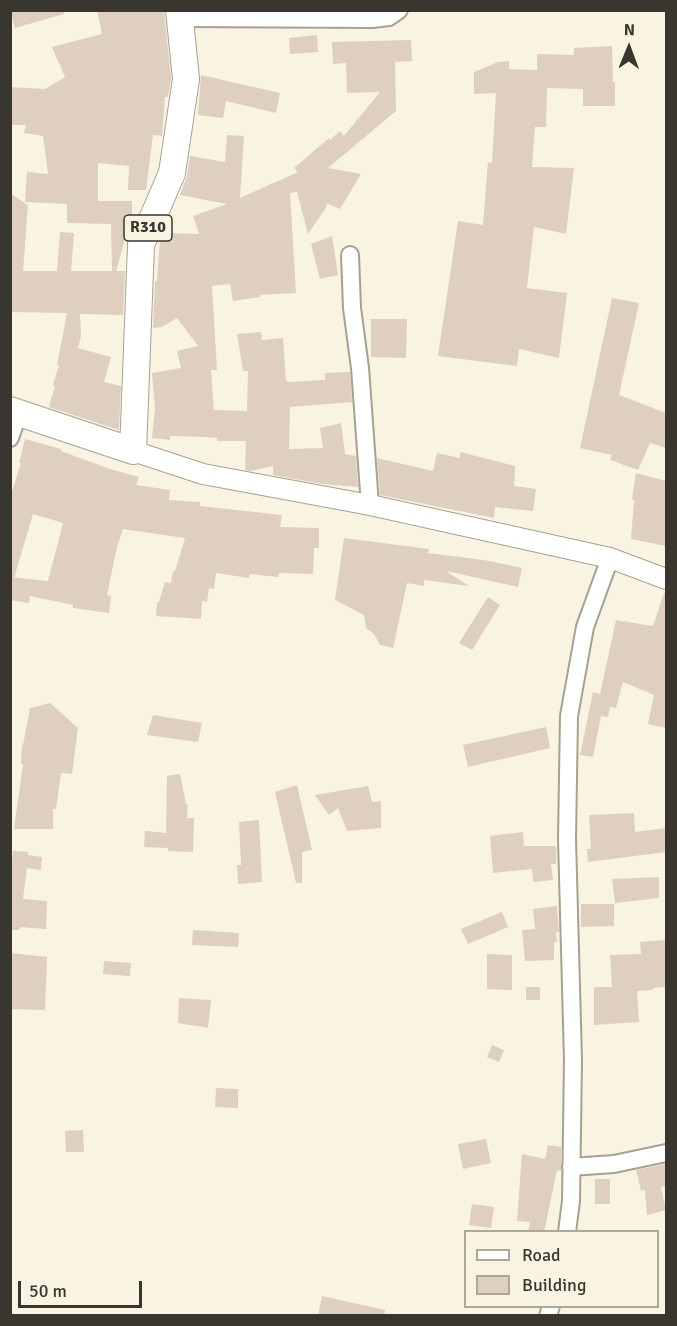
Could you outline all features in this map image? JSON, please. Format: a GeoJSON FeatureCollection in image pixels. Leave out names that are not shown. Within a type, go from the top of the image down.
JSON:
{"type":"FeatureCollection","features":[{"type":"Feature","properties":{"kind":"main road","name":"R310"},"geometry":{"type":"LineString","coordinates":[[133,451],[141,245],[172,173],[186,79],[179,14]]}},
{"type":"Feature","properties":{"kind":"main road"},"geometry":{"type":"LineString","coordinates":[[14,411],[133,451]]}},
{"type":"Feature","properties":{"kind":"street"},"geometry":{"type":"LineString","coordinates":[[179,14],[372,19],[389,17],[399,10]]}},
{"type":"Feature","properties":{"kind":"street"},"geometry":{"type":"LineString","coordinates":[[350,255],[352,308],[360,368],[370,505]]}},
{"type":"Feature","properties":{"kind":"street"},"geometry":{"type":"LineString","coordinates":[[10,438],[14,411]]}},
{"type":"Feature","properties":{"kind":"street"},"geometry":{"type":"LineString","coordinates":[[133,451],[203,474],[370,505],[610,558],[666,579]]}},
{"type":"Feature","properties":{"kind":"street"},"geometry":{"type":"LineString","coordinates":[[567,1230],[571,1201],[573,1060],[567,838],[569,716],[585,627],[610,558]]}},
{"type":"Feature","properties":{"kind":"street"},"geometry":{"type":"LineString","coordinates":[[571,1167],[614,1164],[666,1153]]}},
{"type":"Feature","properties":{"kind":"building"},"geometry":{"type":"Polygon","coordinates":[[[10,10],[63,10],[64,14],[15,28],[10,10]]]}},
{"type":"Feature","properties":{"kind":"building"},"geometry":{"type":"Polygon","coordinates":[[[97,10],[164,10],[171,79],[168,97],[165,97],[162,136],[153,135],[146,190],[128,190],[129,166],[98,163],[98,201],[132,201],[132,214],[116,271],[125,271],[123,315],[80,314],[81,336],[78,348],[111,357],[104,382],[121,386],[119,430],[49,407],[55,386],[53,385],[59,365],[57,365],[67,313],[10,312],[10,193],[28,205],[23,271],[57,271],[60,232],[74,233],[71,271],[112,271],[111,224],[67,223],[67,204],[25,202],[27,172],[48,174],[43,136],[24,133],[26,125],[10,125],[10,87],[45,89],[65,77],[52,47],[102,34],[97,10]]]}},
{"type":"Feature","properties":{"kind":"building"},"geometry":{"type":"Polygon","coordinates":[[[317,35],[318,52],[290,54],[289,38],[317,35]]]}},
{"type":"Feature","properties":{"kind":"building"},"geometry":{"type":"Polygon","coordinates":[[[411,40],[412,61],[395,62],[396,111],[328,168],[361,174],[340,209],[326,203],[327,206],[308,234],[297,192],[290,193],[296,293],[260,295],[260,297],[233,301],[230,284],[212,286],[217,370],[211,370],[214,410],[247,411],[248,371],[243,371],[237,334],[261,332],[262,340],[283,338],[286,381],[325,380],[325,373],[350,372],[352,402],[290,407],[289,449],[323,448],[320,428],[341,423],[345,454],[356,456],[358,487],[322,484],[273,475],[273,466],[245,470],[246,441],[217,441],[217,438],[206,437],[170,436],[170,440],[152,438],[155,408],[152,373],[181,368],[177,351],[198,346],[177,318],[162,327],[153,328],[160,238],[163,233],[199,234],[193,216],[227,204],[180,195],[187,176],[190,156],[225,162],[227,135],[244,136],[240,198],[298,172],[294,168],[329,138],[330,140],[340,131],[344,136],[380,92],[347,93],[346,63],[333,64],[332,42],[411,40]]]}},
{"type":"Feature","properties":{"kind":"building"},"geometry":{"type":"Polygon","coordinates":[[[612,46],[615,106],[583,106],[583,89],[547,88],[546,127],[535,127],[532,167],[574,168],[566,234],[534,227],[527,288],[567,293],[559,358],[519,349],[517,366],[438,356],[458,221],[483,225],[488,162],[492,163],[496,93],[474,94],[474,72],[498,62],[509,61],[509,69],[537,70],[537,54],[574,55],[574,48],[612,46]]]}},
{"type":"Feature","properties":{"kind":"building"},"geometry":{"type":"Polygon","coordinates":[[[201,75],[280,93],[276,113],[226,101],[223,118],[198,115],[201,75]]]}},
{"type":"Feature","properties":{"kind":"building"},"geometry":{"type":"Polygon","coordinates":[[[332,236],[338,275],[320,279],[311,244],[332,236]]]}},
{"type":"Feature","properties":{"kind":"building"},"geometry":{"type":"Polygon","coordinates":[[[612,298],[639,303],[619,395],[666,413],[666,448],[650,443],[638,470],[610,460],[612,455],[580,448],[612,298]]]}},
{"type":"Feature","properties":{"kind":"building"},"geometry":{"type":"Polygon","coordinates":[[[371,319],[407,319],[406,358],[371,357],[371,319]]]}},
{"type":"Feature","properties":{"kind":"building"},"geometry":{"type":"Polygon","coordinates":[[[25,439],[61,449],[61,451],[110,469],[139,477],[136,485],[170,490],[169,500],[200,502],[200,506],[282,515],[280,527],[319,528],[319,548],[314,548],[313,574],[279,573],[278,577],[250,574],[249,578],[216,573],[214,589],[209,588],[207,602],[202,601],[201,619],[156,616],[157,602],[159,602],[165,582],[171,583],[185,538],[123,529],[107,595],[111,596],[109,613],[73,608],[73,605],[30,596],[29,603],[10,600],[10,498],[21,463],[19,463],[25,439]],[[33,514],[14,577],[48,581],[63,523],[33,514]]]}},
{"type":"Feature","properties":{"kind":"building"},"geometry":{"type":"Polygon","coordinates":[[[460,452],[515,466],[514,486],[536,489],[533,511],[495,507],[494,518],[380,495],[377,458],[433,471],[437,453],[460,458],[460,452]]]}},
{"type":"Feature","properties":{"kind":"building"},"geometry":{"type":"Polygon","coordinates":[[[636,473],[666,481],[666,546],[631,539],[634,500],[632,499],[636,473]]]}},
{"type":"Feature","properties":{"kind":"building"},"geometry":{"type":"Polygon","coordinates":[[[344,538],[429,549],[428,553],[484,560],[522,568],[518,587],[446,571],[469,586],[424,580],[424,586],[407,583],[393,648],[380,645],[374,634],[366,628],[364,615],[335,600],[344,538]]]}},
{"type":"Feature","properties":{"kind":"building"},"geometry":{"type":"Polygon","coordinates":[[[664,593],[666,593],[666,728],[648,724],[654,695],[623,682],[616,708],[610,707],[608,717],[601,716],[593,757],[580,755],[593,692],[600,694],[616,620],[653,626],[664,593]]]}},
{"type":"Feature","properties":{"kind":"building"},"geometry":{"type":"Polygon","coordinates":[[[488,597],[500,605],[472,650],[459,643],[488,597]]]}},
{"type":"Feature","properties":{"kind":"building"},"geometry":{"type":"Polygon","coordinates":[[[50,703],[78,728],[72,774],[61,773],[56,809],[53,809],[53,829],[14,829],[23,764],[21,764],[22,745],[30,708],[50,703]]]}},
{"type":"Feature","properties":{"kind":"building"},"geometry":{"type":"Polygon","coordinates":[[[153,715],[202,723],[198,742],[147,735],[153,715]]]}},
{"type":"Feature","properties":{"kind":"building"},"geometry":{"type":"Polygon","coordinates":[[[546,727],[550,748],[468,767],[463,745],[546,727]]]}},
{"type":"Feature","properties":{"kind":"building"},"geometry":{"type":"Polygon","coordinates":[[[180,774],[186,804],[188,804],[187,818],[194,818],[193,852],[144,847],[145,831],[166,833],[167,776],[180,774]]]}},
{"type":"Feature","properties":{"kind":"building"},"geometry":{"type":"Polygon","coordinates":[[[297,785],[312,850],[302,852],[302,883],[296,883],[275,792],[297,785]]]}},
{"type":"Feature","properties":{"kind":"building"},"geometry":{"type":"Polygon","coordinates":[[[368,786],[372,802],[381,801],[381,828],[347,831],[338,808],[329,815],[315,795],[368,786]]]}},
{"type":"Feature","properties":{"kind":"building"},"geometry":{"type":"Polygon","coordinates":[[[634,813],[635,832],[666,828],[666,852],[588,862],[587,849],[591,849],[589,815],[634,813]]]}},
{"type":"Feature","properties":{"kind":"building"},"geometry":{"type":"Polygon","coordinates":[[[259,820],[262,882],[238,884],[237,865],[241,865],[239,822],[259,820]]]}},
{"type":"Feature","properties":{"kind":"building"},"geometry":{"type":"Polygon","coordinates":[[[523,832],[524,846],[556,846],[556,864],[551,864],[553,880],[533,882],[532,869],[493,873],[490,836],[523,832]]]}},
{"type":"Feature","properties":{"kind":"building"},"geometry":{"type":"Polygon","coordinates":[[[13,851],[28,852],[28,855],[42,857],[41,870],[27,868],[23,899],[47,901],[46,929],[20,927],[19,930],[10,930],[10,860],[12,861],[13,851]]]}},
{"type":"Feature","properties":{"kind":"building"},"geometry":{"type":"Polygon","coordinates":[[[659,877],[659,898],[615,903],[612,879],[659,877]]]}},
{"type":"Feature","properties":{"kind":"building"},"geometry":{"type":"Polygon","coordinates":[[[581,904],[614,904],[614,926],[581,927],[581,904]]]}},
{"type":"Feature","properties":{"kind":"building"},"geometry":{"type":"Polygon","coordinates":[[[557,906],[559,932],[556,932],[557,942],[554,942],[554,960],[525,961],[522,930],[535,929],[533,909],[557,906]]]}},
{"type":"Feature","properties":{"kind":"building"},"geometry":{"type":"Polygon","coordinates":[[[502,912],[508,927],[468,944],[461,929],[502,912]]]}},
{"type":"Feature","properties":{"kind":"building"},"geometry":{"type":"Polygon","coordinates":[[[193,930],[239,933],[238,947],[192,945],[193,930]]]}},
{"type":"Feature","properties":{"kind":"building"},"geometry":{"type":"Polygon","coordinates":[[[666,940],[666,987],[637,991],[639,1022],[594,1025],[594,987],[612,987],[610,955],[641,954],[640,942],[666,940]]]}},
{"type":"Feature","properties":{"kind":"building"},"geometry":{"type":"Polygon","coordinates":[[[10,953],[47,957],[45,1010],[10,1009],[10,953]]]}},
{"type":"Feature","properties":{"kind":"building"},"geometry":{"type":"Polygon","coordinates":[[[487,954],[512,955],[512,990],[487,989],[487,954]]]}},
{"type":"Feature","properties":{"kind":"building"},"geometry":{"type":"Polygon","coordinates":[[[104,961],[131,963],[130,976],[103,974],[104,961]]]}},
{"type":"Feature","properties":{"kind":"building"},"geometry":{"type":"Polygon","coordinates":[[[526,987],[540,987],[540,1000],[526,1000],[526,987]]]}},
{"type":"Feature","properties":{"kind":"building"},"geometry":{"type":"Polygon","coordinates":[[[179,998],[211,1000],[208,1028],[178,1023],[179,998]]]}},
{"type":"Feature","properties":{"kind":"building"},"geometry":{"type":"Polygon","coordinates":[[[492,1045],[504,1050],[499,1062],[487,1057],[492,1045]]]}},
{"type":"Feature","properties":{"kind":"building"},"geometry":{"type":"Polygon","coordinates":[[[216,1088],[238,1089],[238,1108],[215,1107],[216,1088]]]}},
{"type":"Feature","properties":{"kind":"building"},"geometry":{"type":"Polygon","coordinates":[[[83,1130],[84,1152],[66,1152],[65,1131],[83,1130]]]}},
{"type":"Feature","properties":{"kind":"building"},"geometry":{"type":"Polygon","coordinates":[[[486,1139],[491,1163],[463,1169],[458,1144],[486,1139]]]}},
{"type":"Feature","properties":{"kind":"building"},"geometry":{"type":"Polygon","coordinates":[[[548,1145],[561,1147],[561,1171],[557,1170],[544,1230],[528,1230],[530,1222],[517,1221],[522,1154],[545,1159],[548,1145]]]}},
{"type":"Feature","properties":{"kind":"building"},"geometry":{"type":"Polygon","coordinates":[[[666,1164],[666,1186],[661,1187],[666,1210],[647,1215],[645,1190],[641,1191],[636,1170],[666,1164]]]}},
{"type":"Feature","properties":{"kind":"building"},"geometry":{"type":"Polygon","coordinates":[[[595,1179],[610,1179],[610,1204],[595,1204],[595,1179]]]}},
{"type":"Feature","properties":{"kind":"building"},"geometry":{"type":"Polygon","coordinates":[[[472,1204],[494,1207],[491,1228],[469,1225],[472,1204]]]}},
{"type":"Feature","properties":{"kind":"building"},"geometry":{"type":"Polygon","coordinates":[[[322,1296],[385,1310],[384,1316],[318,1316],[322,1296]]]}}]}
